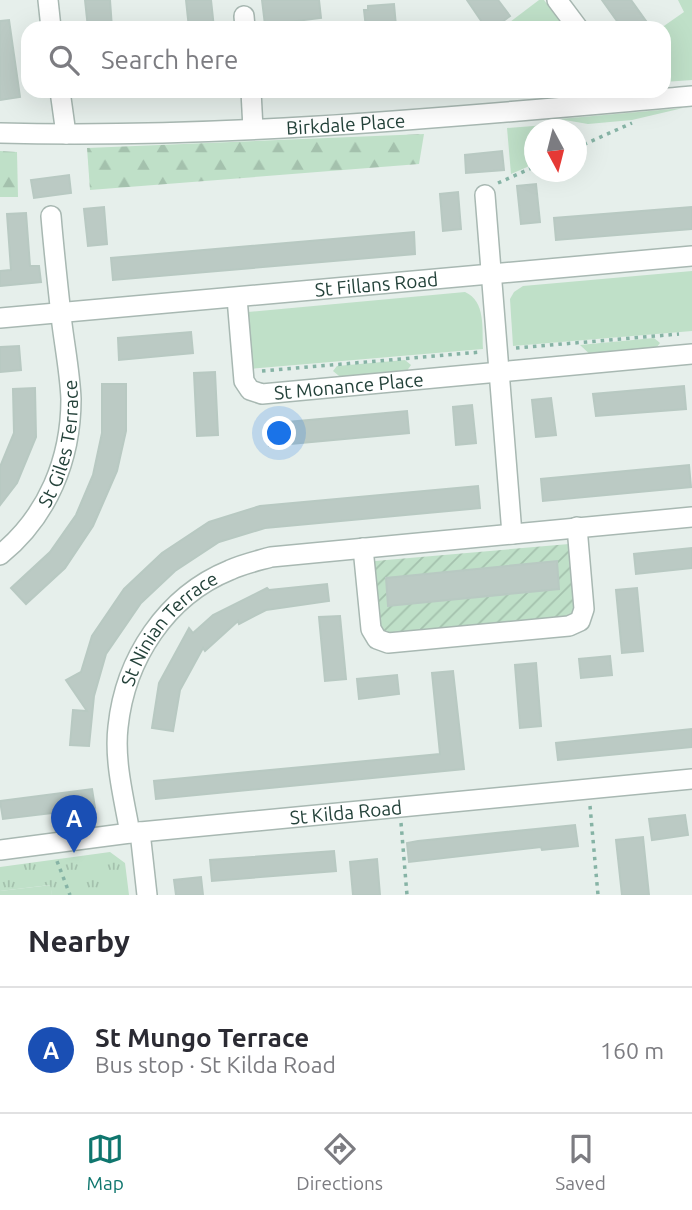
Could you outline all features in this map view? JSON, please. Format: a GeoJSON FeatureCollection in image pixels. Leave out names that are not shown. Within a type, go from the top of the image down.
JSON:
{"type":"FeatureCollection","features":[{"type":"Feature","properties":{"kind":"street"},"geometry":{"type":"LineString","coordinates":[[48,0],[50,21]]}},
{"type":"Feature","properties":{"kind":"street"},"geometry":{"type":"LineString","coordinates":[[557,0],[573,21]]}},
{"type":"Feature","properties":{"kind":"street","name":"Birkdale Place"},"geometry":{"type":"LineString","coordinates":[[671,96],[692,96]]}},
{"type":"Feature","properties":{"kind":"street"},"geometry":{"type":"LineString","coordinates":[[61,98],[66,134]]}},
{"type":"Feature","properties":{"kind":"street"},"geometry":{"type":"LineString","coordinates":[[251,98],[253,129]]}},
{"type":"Feature","properties":{"kind":"street","name":"Birkdale Place"},"geometry":{"type":"LineString","coordinates":[[0,133],[253,129],[596,98]]}},
{"type":"Feature","properties":{"kind":"street"},"geometry":{"type":"LineString","coordinates":[[485,195],[512,534]]}},
{"type":"Feature","properties":{"kind":"street"},"geometry":{"type":"LineString","coordinates":[[51,216],[61,313]]}},
{"type":"Feature","properties":{"kind":"street","name":"St Fillans Road"},"geometry":{"type":"LineString","coordinates":[[0,318],[692,256]]}},
{"type":"Feature","properties":{"kind":"street"},"geometry":{"type":"LineString","coordinates":[[237,298],[244,372]]}},
{"type":"Feature","properties":{"kind":"street","name":"St Giles Terrace"},"geometry":{"type":"LineString","coordinates":[[0,555],[28,528],[48,499],[62,466],[69,432],[71,396],[61,313]]}},
{"type":"Feature","properties":{"kind":"street","name":"St Monance Place"},"geometry":{"type":"LineString","coordinates":[[244,372],[244,381],[250,390],[262,394],[692,354]]}},
{"type":"Feature","properties":{"kind":"street","name":"St Ninian Terrace"},"geometry":{"type":"LineString","coordinates":[[147,895],[120,767],[117,729],[125,688],[143,646],[165,614],[196,589],[229,570],[271,557],[692,517]]}},
{"type":"Feature","properties":{"kind":"street"},"geometry":{"type":"LineString","coordinates":[[363,548],[371,629],[377,639],[388,643],[569,626],[580,621],[584,609],[577,527]]}},
{"type":"Feature","properties":{"kind":"street","name":"St Kilda Road"},"geometry":{"type":"LineString","coordinates":[[0,850],[135,832],[692,779]]}},
{"type":"Feature","properties":{"kind":"path"},"geometry":{"type":"LineString","coordinates":[[587,143],[632,123]]}},
{"type":"Feature","properties":{"kind":"path"},"geometry":{"type":"LineString","coordinates":[[485,195],[497,184],[524,172]]}},
{"type":"Feature","properties":{"kind":"path"},"geometry":{"type":"LineString","coordinates":[[244,372],[692,333]]}},
{"type":"Feature","properties":{"kind":"path"},"geometry":{"type":"LineString","coordinates":[[588,789],[598,895]]}},
{"type":"Feature","properties":{"kind":"path"},"geometry":{"type":"LineString","coordinates":[[399,807],[407,895]]}},
{"type":"Feature","properties":{"kind":"path"},"geometry":{"type":"LineString","coordinates":[[50,843],[70,895]]}},
{"type":"Feature","properties":{"kind":"green space"},"geometry":{"type":"Polygon","coordinates":[[[539,0],[544,0],[560,21],[511,21],[539,0]]]}},
{"type":"Feature","properties":{"kind":"green space"},"geometry":{"type":"Polygon","coordinates":[[[678,0],[692,0],[692,80],[671,82],[671,21],[684,12],[678,0]]]}},
{"type":"Feature","properties":{"kind":"green space"},"geometry":{"type":"Polygon","coordinates":[[[683,108],[632,120],[588,124],[587,119],[559,119],[683,108]]]}},
{"type":"Feature","properties":{"kind":"green space"},"geometry":{"type":"Polygon","coordinates":[[[524,127],[524,168],[511,174],[507,128],[524,127]]]}},
{"type":"Feature","properties":{"kind":"green space"},"geometry":{"type":"Polygon","coordinates":[[[424,134],[419,164],[90,190],[87,148],[424,134]]]}},
{"type":"Feature","properties":{"kind":"green space"},"geometry":{"type":"Polygon","coordinates":[[[0,151],[17,152],[18,197],[0,197],[0,151]]]}},
{"type":"Feature","properties":{"kind":"green space"},"geometry":{"type":"Polygon","coordinates":[[[692,271],[692,331],[513,346],[510,299],[514,292],[523,286],[692,271]]]}},
{"type":"Feature","properties":{"kind":"green space"},"geometry":{"type":"Polygon","coordinates":[[[465,292],[472,296],[480,309],[483,349],[249,369],[248,312],[465,292]]]}},
{"type":"Feature","properties":{"kind":"green space"},"geometry":{"type":"Polygon","coordinates":[[[654,338],[660,343],[653,352],[594,358],[580,345],[654,338]]]}},
{"type":"Feature","properties":{"kind":"green space"},"geometry":{"type":"Polygon","coordinates":[[[405,360],[411,365],[404,375],[344,380],[333,371],[337,366],[405,360]]]}},
{"type":"Feature","properties":{"kind":"green space"},"geometry":{"type":"Polygon","coordinates":[[[569,544],[573,549],[575,616],[387,636],[381,634],[372,572],[375,561],[569,544]]]}},
{"type":"Feature","properties":{"kind":"green space"},"geometry":{"type":"Polygon","coordinates":[[[110,852],[125,863],[129,895],[52,895],[50,885],[0,891],[0,867],[110,852]]]}},
{"type":"Feature","properties":{"kind":"green space"},"geometry":{"type":"Polygon","coordinates":[[[51,885],[52,895],[0,895],[0,891],[51,885]]]}},
{"type":"Feature","properties":{"kind":"building"},"geometry":{"type":"Polygon","coordinates":[[[85,0],[110,0],[112,21],[87,21],[85,0]]]}},
{"type":"Feature","properties":{"kind":"building"},"geometry":{"type":"Polygon","coordinates":[[[186,0],[211,0],[213,21],[188,21],[186,0]]]}},
{"type":"Feature","properties":{"kind":"building"},"geometry":{"type":"Polygon","coordinates":[[[262,0],[319,0],[321,18],[265,21],[262,0]]]}},
{"type":"Feature","properties":{"kind":"building"},"geometry":{"type":"Polygon","coordinates":[[[467,0],[498,0],[510,16],[503,21],[481,21],[467,0]]]}},
{"type":"Feature","properties":{"kind":"building"},"geometry":{"type":"Polygon","coordinates":[[[602,0],[631,0],[646,21],[617,21],[602,0]]]}},
{"type":"Feature","properties":{"kind":"building"},"geometry":{"type":"Polygon","coordinates":[[[394,4],[396,21],[365,21],[364,10],[368,10],[368,6],[394,4]]]}},
{"type":"Feature","properties":{"kind":"building"},"geometry":{"type":"Polygon","coordinates":[[[9,20],[20,97],[0,100],[0,21],[9,20]]]}},
{"type":"Feature","properties":{"kind":"building"},"geometry":{"type":"Polygon","coordinates":[[[502,151],[504,170],[466,173],[465,155],[502,151]]]}},
{"type":"Feature","properties":{"kind":"building"},"geometry":{"type":"Polygon","coordinates":[[[69,175],[71,193],[34,198],[31,180],[69,175]]]}},
{"type":"Feature","properties":{"kind":"building"},"geometry":{"type":"Polygon","coordinates":[[[536,184],[540,222],[521,224],[517,186],[536,184]]]}},
{"type":"Feature","properties":{"kind":"building"},"geometry":{"type":"Polygon","coordinates":[[[458,192],[461,229],[443,231],[440,194],[458,192]]]}},
{"type":"Feature","properties":{"kind":"building"},"geometry":{"type":"Polygon","coordinates":[[[104,207],[107,244],[88,246],[84,209],[104,207]]]}},
{"type":"Feature","properties":{"kind":"building"},"geometry":{"type":"Polygon","coordinates":[[[692,207],[692,229],[556,240],[554,218],[692,207]]]}},
{"type":"Feature","properties":{"kind":"building"},"geometry":{"type":"Polygon","coordinates":[[[26,213],[30,266],[39,266],[41,282],[0,286],[0,271],[11,270],[7,214],[26,213]]]}},
{"type":"Feature","properties":{"kind":"building"},"geometry":{"type":"Polygon","coordinates":[[[414,232],[415,254],[113,280],[111,258],[414,232]]]}},
{"type":"Feature","properties":{"kind":"building"},"geometry":{"type":"Polygon","coordinates":[[[191,332],[193,353],[119,360],[118,338],[191,332]]]}},
{"type":"Feature","properties":{"kind":"building"},"geometry":{"type":"Polygon","coordinates":[[[19,346],[21,370],[0,372],[0,347],[19,346]]]}},
{"type":"Feature","properties":{"kind":"building"},"geometry":{"type":"Polygon","coordinates":[[[215,372],[218,435],[197,436],[194,373],[215,372]]]}},
{"type":"Feature","properties":{"kind":"building"},"geometry":{"type":"Polygon","coordinates":[[[102,384],[126,384],[126,431],[117,471],[93,526],[65,568],[26,604],[11,588],[50,552],[76,515],[93,475],[102,433],[102,384]]]}},
{"type":"Feature","properties":{"kind":"building"},"geometry":{"type":"Polygon","coordinates":[[[684,386],[686,409],[596,416],[593,394],[684,386]]]}},
{"type":"Feature","properties":{"kind":"building"},"geometry":{"type":"Polygon","coordinates":[[[35,388],[36,437],[17,483],[0,505],[0,467],[14,433],[13,389],[35,388]]]}},
{"type":"Feature","properties":{"kind":"building"},"geometry":{"type":"Polygon","coordinates":[[[551,398],[556,435],[536,437],[532,400],[551,398]]]}},
{"type":"Feature","properties":{"kind":"building"},"geometry":{"type":"Polygon","coordinates":[[[472,405],[476,443],[456,445],[453,407],[472,405]]]}},
{"type":"Feature","properties":{"kind":"building"},"geometry":{"type":"Polygon","coordinates":[[[407,411],[409,433],[269,446],[266,424],[407,411]]]}},
{"type":"Feature","properties":{"kind":"building"},"geometry":{"type":"Polygon","coordinates":[[[689,465],[691,487],[543,501],[541,479],[689,465]]]}},
{"type":"Feature","properties":{"kind":"building"},"geometry":{"type":"Polygon","coordinates":[[[478,486],[480,508],[265,528],[219,542],[175,571],[141,603],[106,654],[94,696],[89,746],[70,745],[73,710],[87,711],[66,680],[81,672],[92,636],[124,589],[162,553],[209,522],[260,506],[478,486]]]}},
{"type":"Feature","properties":{"kind":"building"},"geometry":{"type":"Polygon","coordinates":[[[692,548],[692,568],[636,574],[634,554],[692,548]]]}},
{"type":"Feature","properties":{"kind":"building"},"geometry":{"type":"Polygon","coordinates":[[[557,561],[559,589],[388,606],[386,578],[557,561]]]}},
{"type":"Feature","properties":{"kind":"building"},"geometry":{"type":"Polygon","coordinates":[[[327,584],[329,601],[266,610],[239,624],[238,621],[205,651],[203,648],[180,690],[173,731],[152,728],[159,683],[189,628],[193,633],[213,615],[267,588],[269,590],[327,584]]]}},
{"type":"Feature","properties":{"kind":"building"},"geometry":{"type":"Polygon","coordinates":[[[637,588],[643,651],[622,653],[616,590],[637,588]]]}},
{"type":"Feature","properties":{"kind":"building"},"geometry":{"type":"Polygon","coordinates":[[[340,616],[346,679],[325,681],[319,617],[340,616]]]}},
{"type":"Feature","properties":{"kind":"building"},"geometry":{"type":"Polygon","coordinates":[[[610,656],[612,675],[581,678],[579,659],[610,656]]]}},
{"type":"Feature","properties":{"kind":"building"},"geometry":{"type":"Polygon","coordinates":[[[536,663],[541,726],[520,728],[515,665],[536,663]]]}},
{"type":"Feature","properties":{"kind":"building"},"geometry":{"type":"Polygon","coordinates":[[[453,671],[464,769],[156,799],[154,781],[440,754],[432,673],[453,671]]]}},
{"type":"Feature","properties":{"kind":"building"},"geometry":{"type":"Polygon","coordinates":[[[397,675],[399,694],[359,699],[357,679],[397,675]]]}},
{"type":"Feature","properties":{"kind":"building"},"geometry":{"type":"Polygon","coordinates":[[[692,729],[692,747],[558,760],[556,743],[692,729]]]}},
{"type":"Feature","properties":{"kind":"building"},"geometry":{"type":"Polygon","coordinates":[[[92,789],[95,808],[3,819],[0,801],[92,789]]]}},
{"type":"Feature","properties":{"kind":"building"},"geometry":{"type":"Polygon","coordinates":[[[685,815],[688,835],[652,840],[649,819],[685,815]]]}},
{"type":"Feature","properties":{"kind":"building"},"geometry":{"type":"Polygon","coordinates":[[[575,825],[578,846],[542,850],[541,847],[409,862],[407,843],[575,825]]]}},
{"type":"Feature","properties":{"kind":"building"},"geometry":{"type":"Polygon","coordinates":[[[643,837],[649,895],[622,895],[616,840],[643,837]]]}},
{"type":"Feature","properties":{"kind":"building"},"geometry":{"type":"Polygon","coordinates":[[[334,851],[336,871],[212,881],[210,860],[334,851]]]}},
{"type":"Feature","properties":{"kind":"building"},"geometry":{"type":"Polygon","coordinates":[[[377,859],[380,895],[353,895],[350,862],[377,859]]]}},
{"type":"Feature","properties":{"kind":"building"},"geometry":{"type":"Polygon","coordinates":[[[201,877],[203,895],[176,895],[174,880],[201,877]]]}},
{"type":"Feature","properties":{"kind":"place","name":"St Mungo Terrace"},"geometry":{"type":"Point","coordinates":[74,853]}}]}
